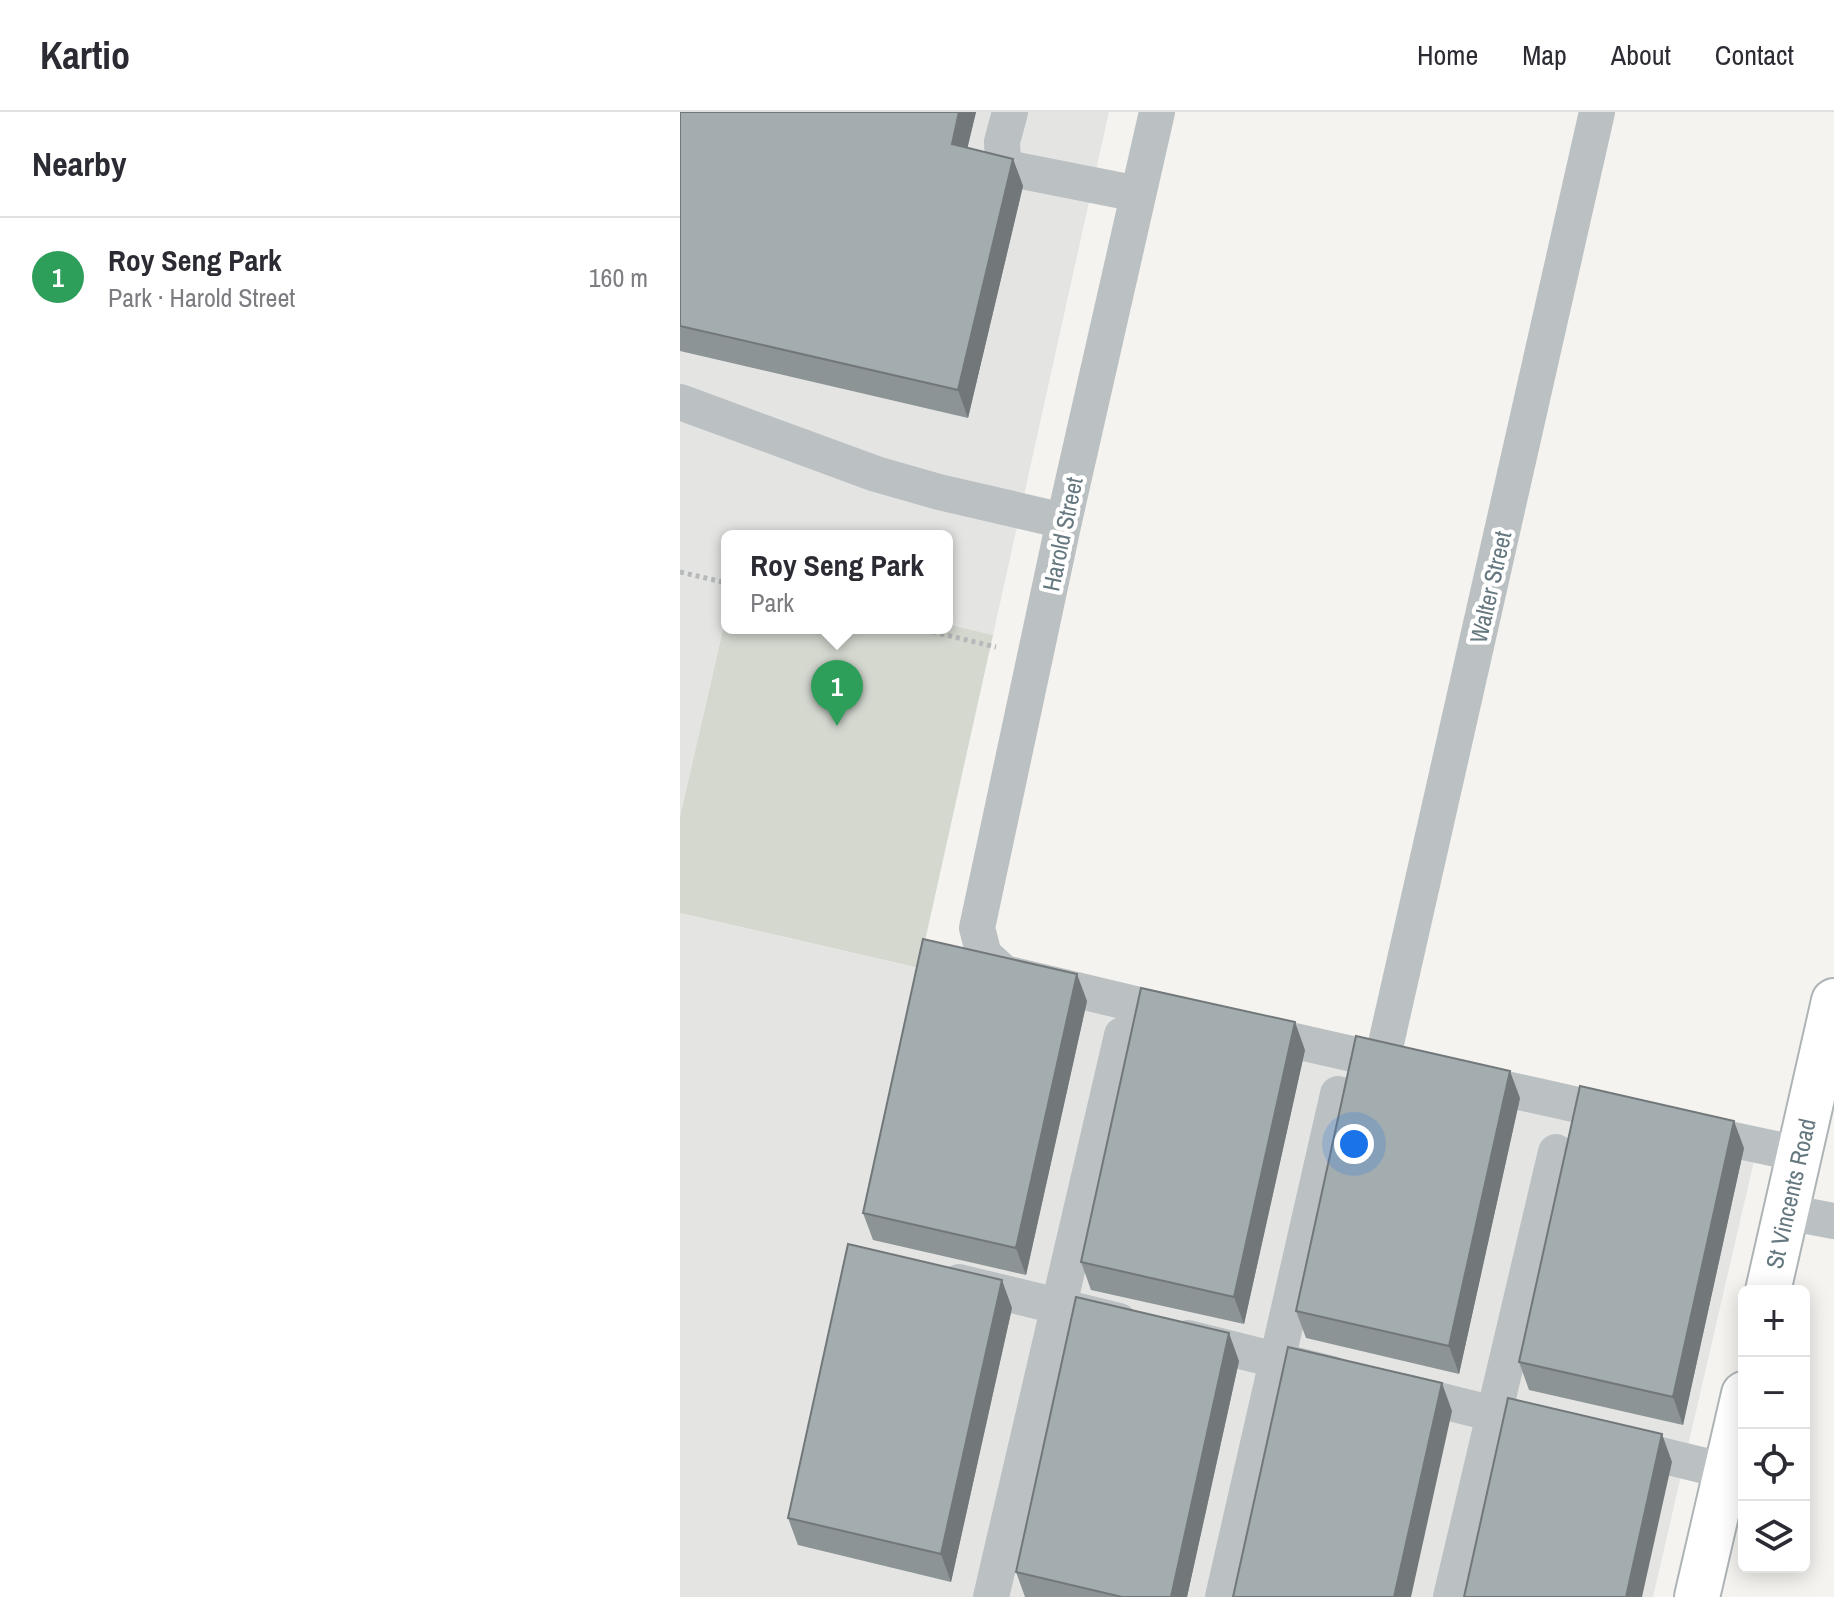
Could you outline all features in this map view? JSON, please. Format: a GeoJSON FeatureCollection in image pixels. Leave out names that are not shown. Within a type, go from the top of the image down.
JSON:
{"type":"FeatureCollection","features":[{"type":"Feature","properties":{"kind":"main road","name":"St Vincents Road"},"geometry":{"type":"LineString","coordinates":[[1769,1285],[1834,1001]]}},
{"type":"Feature","properties":{"kind":"main road"},"geometry":{"type":"LineString","coordinates":[[1697,1597],[1738,1420]]}},
{"type":"Feature","properties":{"kind":"street"},"geometry":{"type":"LineString","coordinates":[[1010,112],[1002,142],[1003,161],[1012,169],[1138,194]]}},
{"type":"Feature","properties":{"kind":"street","name":"Harold Street"},"geometry":{"type":"LineString","coordinates":[[1157,112],[1064,521],[979,914],[977,937],[984,955],[996,968],[1013,976],[1382,1061]]}},
{"type":"Feature","properties":{"kind":"street","name":"Walter Street"},"geometry":{"type":"LineString","coordinates":[[1382,1061],[1597,112]]}},
{"type":"Feature","properties":{"kind":"street"},"geometry":{"type":"LineString","coordinates":[[680,402],[876,474],[1064,521]]}},
{"type":"Feature","properties":{"kind":"street"},"geometry":{"type":"LineString","coordinates":[[991,1597],[1122,1035]]}},
{"type":"Feature","properties":{"kind":"street"},"geometry":{"type":"LineString","coordinates":[[1382,1061],[1799,1154]]}},
{"type":"Feature","properties":{"kind":"street"},"geometry":{"type":"LineString","coordinates":[[1223,1597],[1338,1094]]}},
{"type":"Feature","properties":{"kind":"street"},"geometry":{"type":"LineString","coordinates":[[1451,1597],[1556,1152]]}},
{"type":"Feature","properties":{"kind":"street"},"geometry":{"type":"LineString","coordinates":[[1786,1212],[1834,1221]]}},
{"type":"Feature","properties":{"kind":"street"},"geometry":{"type":"LineString","coordinates":[[925,1273],[1726,1471]]}},
{"type":"Feature","properties":{"kind":"path"},"geometry":{"type":"LineString","coordinates":[[680,572],[721,582]]}},
{"type":"Feature","properties":{"kind":"path"},"geometry":{"type":"LineString","coordinates":[[942,634],[996,647]]}},
{"type":"Feature","properties":{"kind":"shaded area"},"geometry":{"type":"Polygon","coordinates":[[[680,112],[1109,112],[993,635],[953,625],[953,530],[721,530],[722,634],[680,817],[680,112]]]}},
{"type":"Feature","properties":{"kind":"shaded area"},"geometry":{"type":"Polygon","coordinates":[[[953,625],[993,635],[919,968],[680,913],[680,817],[722,634],[953,634],[953,625]]]}},
{"type":"Feature","properties":{"kind":"shaded area"},"geometry":{"type":"Polygon","coordinates":[[[680,913],[1754,1161],[1653,1597],[680,1597],[680,913]]]}},
{"type":"Feature","properties":{"kind":"building"},"geometry":{"type":"Polygon","coordinates":[[[680,112],[959,112],[952,144],[1013,159],[958,390],[680,326],[680,112]]]}},
{"type":"Feature","properties":{"kind":"building"},"geometry":{"type":"Polygon","coordinates":[[[923,939],[1077,974],[1016,1248],[863,1213],[923,939]]]}},
{"type":"Feature","properties":{"kind":"building"},"geometry":{"type":"Polygon","coordinates":[[[1141,988],[1295,1022],[1234,1297],[1081,1262],[1141,988]]]}},
{"type":"Feature","properties":{"kind":"building"},"geometry":{"type":"Polygon","coordinates":[[[1356,1036],[1510,1071],[1449,1346],[1296,1311],[1356,1036]]]}},
{"type":"Feature","properties":{"kind":"building"},"geometry":{"type":"Polygon","coordinates":[[[1580,1086],[1734,1121],[1673,1397],[1519,1362],[1580,1086]]]}},
{"type":"Feature","properties":{"kind":"building"},"geometry":{"type":"Polygon","coordinates":[[[848,1244],[1002,1280],[941,1554],[788,1518],[848,1244]]]}},
{"type":"Feature","properties":{"kind":"building"},"geometry":{"type":"Polygon","coordinates":[[[1076,1297],[1229,1333],[1171,1597],[1122,1597],[1016,1572],[1076,1297]]]}},
{"type":"Feature","properties":{"kind":"building"},"geometry":{"type":"Polygon","coordinates":[[[1288,1347],[1442,1383],[1394,1597],[1233,1597],[1288,1347]]]}},
{"type":"Feature","properties":{"kind":"building"},"geometry":{"type":"Polygon","coordinates":[[[1508,1398],[1662,1434],[1626,1597],[1464,1597],[1508,1398]]]}},
{"type":"Feature","properties":{"kind":"place","name":"Roy Seng Park"},"geometry":{"type":"Point","coordinates":[837,726]}}]}
